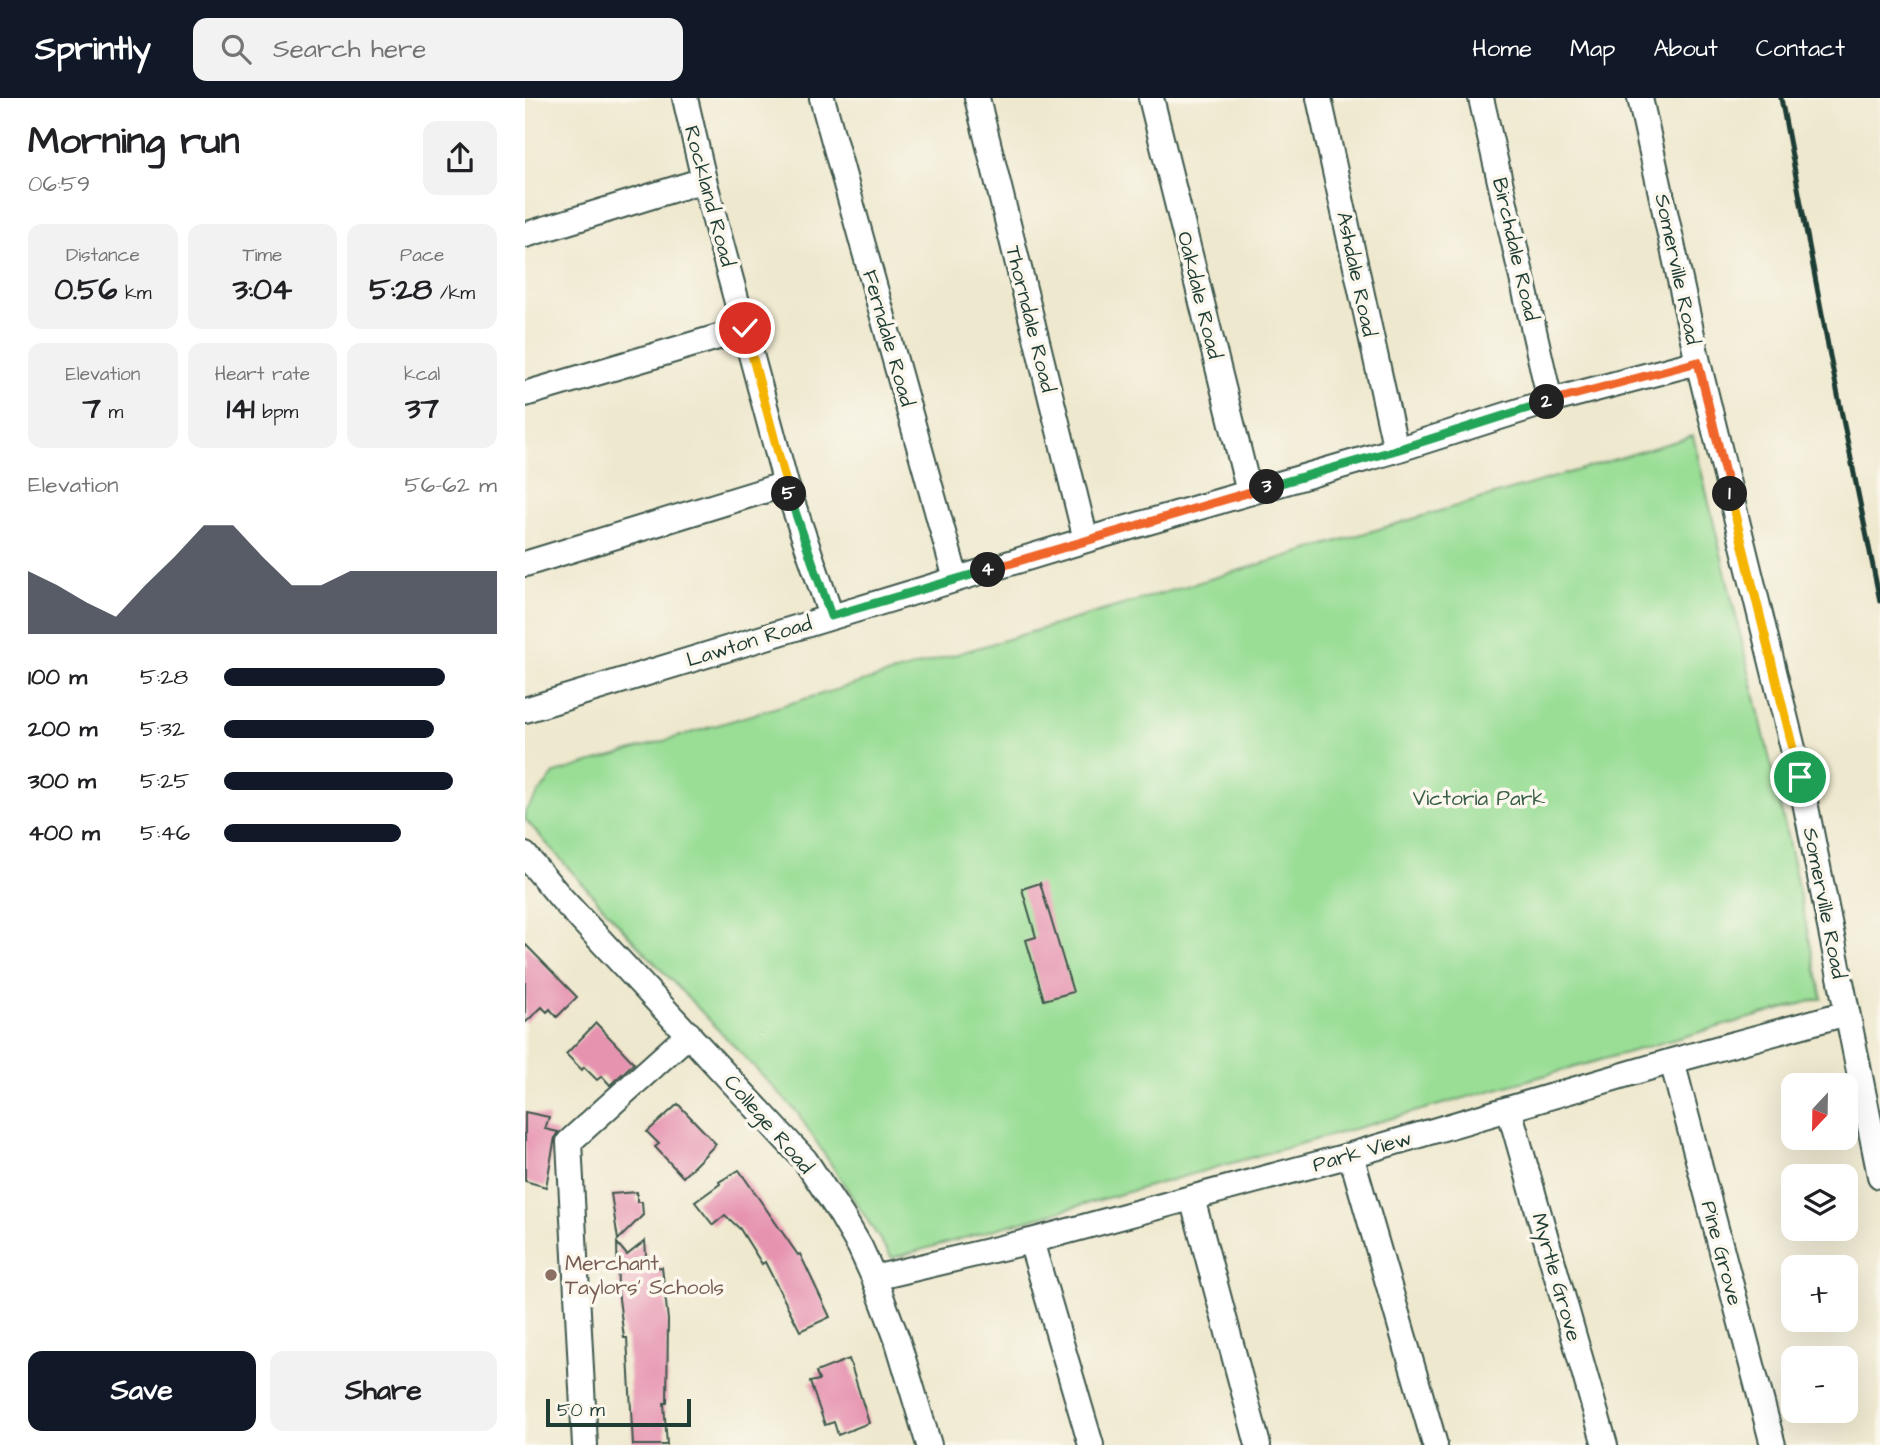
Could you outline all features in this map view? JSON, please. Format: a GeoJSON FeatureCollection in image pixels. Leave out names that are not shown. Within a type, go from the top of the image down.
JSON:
{"type":"FeatureCollection","features":[{"type":"Feature","properties":{"kind":"street","name":"Rockland Road"},"geometry":{"type":"LineString","coordinates":[[685,98],[704,180],[786,484],[831,616]]}},
{"type":"Feature","properties":{"kind":"street","name":"Ferndale Road"},"geometry":{"type":"LineString","coordinates":[[822,98],[956,579]]}},
{"type":"Feature","properties":{"kind":"street","name":"Thorndale Road"},"geometry":{"type":"LineString","coordinates":[[977,98],[1086,540]]}},
{"type":"Feature","properties":{"kind":"street","name":"Oakdale Road"},"geometry":{"type":"LineString","coordinates":[[1151,98],[1249,492]]}},
{"type":"Feature","properties":{"kind":"street","name":"Ashdale Road"},"geometry":{"type":"LineString","coordinates":[[1318,98],[1396,450]]}},
{"type":"Feature","properties":{"kind":"street","name":"Birchdale Road"},"geometry":{"type":"LineString","coordinates":[[1482,98],[1550,401]]}},
{"type":"Feature","properties":{"kind":"street","name":"Somerville Road"},"geometry":{"type":"LineString","coordinates":[[1640,98],[1698,362],[1800,777],[1880,1176]]}},
{"type":"Feature","properties":{"kind":"street"},"geometry":{"type":"LineString","coordinates":[[525,235],[704,180]]}},
{"type":"Feature","properties":{"kind":"street"},"geometry":{"type":"LineString","coordinates":[[525,394],[745,328]]}},
{"type":"Feature","properties":{"kind":"street","name":"Lawton Road"},"geometry":{"type":"LineString","coordinates":[[525,710],[831,616],[1396,450],[1550,401],[1698,362]]}},
{"type":"Feature","properties":{"kind":"street"},"geometry":{"type":"LineString","coordinates":[[525,564],[786,484]]}},
{"type":"Feature","properties":{"kind":"street","name":"College Road"},"geometry":{"type":"LineString","coordinates":[[525,855],[562,899],[805,1160],[842,1216],[874,1278],[897,1339],[929,1445]]}},
{"type":"Feature","properties":{"kind":"street","name":"Park View"},"geometry":{"type":"LineString","coordinates":[[874,1278],[1031,1241],[1351,1155],[1672,1060],[1847,1013]]}},
{"type":"Feature","properties":{"kind":"street"},"geometry":{"type":"LineString","coordinates":[[586,1445],[569,1142],[689,1034]]}},
{"type":"Feature","properties":{"kind":"street","name":"Pine Grove"},"geometry":{"type":"LineString","coordinates":[[1672,1060],[1773,1445]]}},
{"type":"Feature","properties":{"kind":"street","name":"Myrtle Grove"},"geometry":{"type":"LineString","coordinates":[[1509,1109],[1605,1445]]}},
{"type":"Feature","properties":{"kind":"street"},"geometry":{"type":"LineString","coordinates":[[1351,1155],[1435,1445]]}},
{"type":"Feature","properties":{"kind":"street"},"geometry":{"type":"LineString","coordinates":[[1192,1198],[1258,1445]]}},
{"type":"Feature","properties":{"kind":"street"},"geometry":{"type":"LineString","coordinates":[[1031,1241],[1091,1445]]}},
{"type":"Feature","properties":{"kind":"green space","name":"Victoria Park"},"geometry":{"type":"Polygon","coordinates":[[[1693,436],[1775,781],[1822,998],[892,1258],[797,1112],[630,937],[525,819],[525,811],[555,773],[1693,436]]]}},
{"type":"Feature","properties":{"kind":"building"},"geometry":{"type":"Polygon","coordinates":[[[1040,883],[1073,992],[1044,1000],[1026,940],[1036,937],[1022,889],[1040,883]]]}},
{"type":"Feature","properties":{"kind":"building"},"geometry":{"type":"Polygon","coordinates":[[[525,944],[577,997],[557,1017],[550,1009],[547,1012],[542,1007],[525,1023],[525,944]]]}},
{"type":"Feature","properties":{"kind":"building"},"geometry":{"type":"Polygon","coordinates":[[[596,1023],[634,1063],[610,1085],[602,1076],[597,1080],[584,1067],[582,1070],[566,1054],[596,1023]]]}},
{"type":"Feature","properties":{"kind":"building"},"geometry":{"type":"Polygon","coordinates":[[[678,1104],[716,1144],[683,1177],[655,1147],[659,1144],[647,1132],[678,1104]]]}},
{"type":"Feature","properties":{"kind":"building"},"geometry":{"type":"Polygon","coordinates":[[[525,1112],[549,1117],[545,1129],[558,1132],[546,1187],[525,1181],[525,1112]]]}},
{"type":"Feature","properties":{"kind":"building"},"geometry":{"type":"Polygon","coordinates":[[[739,1170],[798,1255],[800,1254],[830,1317],[800,1331],[765,1262],[762,1264],[740,1229],[725,1215],[713,1225],[695,1202],[739,1170]]]}},
{"type":"Feature","properties":{"kind":"building"},"geometry":{"type":"Polygon","coordinates":[[[637,1192],[637,1202],[642,1202],[643,1215],[618,1240],[611,1194],[637,1192]]]}},
{"type":"Feature","properties":{"kind":"building"},"geometry":{"type":"Polygon","coordinates":[[[645,1241],[647,1268],[662,1267],[668,1320],[667,1403],[664,1403],[667,1445],[633,1445],[627,1338],[624,1338],[618,1291],[617,1243],[627,1255],[645,1241]]]}},
{"type":"Feature","properties":{"kind":"building"},"geometry":{"type":"Polygon","coordinates":[[[849,1359],[869,1423],[838,1435],[834,1422],[825,1425],[810,1382],[819,1380],[816,1372],[849,1359]]]}},
{"type":"Feature","properties":{"kind":"railway"},"geometry":{"type":"LineString","coordinates":[[1781,98],[1880,601]]}},
{"type":"Feature","properties":{"kind":"place","name":"Merchant Taylors' Schools"},"geometry":{"type":"Point","coordinates":[551,1275]}},
{"type":"Feature","properties":{"kind":"route"},"geometry":{"type":"LineString","coordinates":[[745,328],[786,484],[831,616],[1396,450],[1550,401],[1698,362],[1800,777]]}}]}
